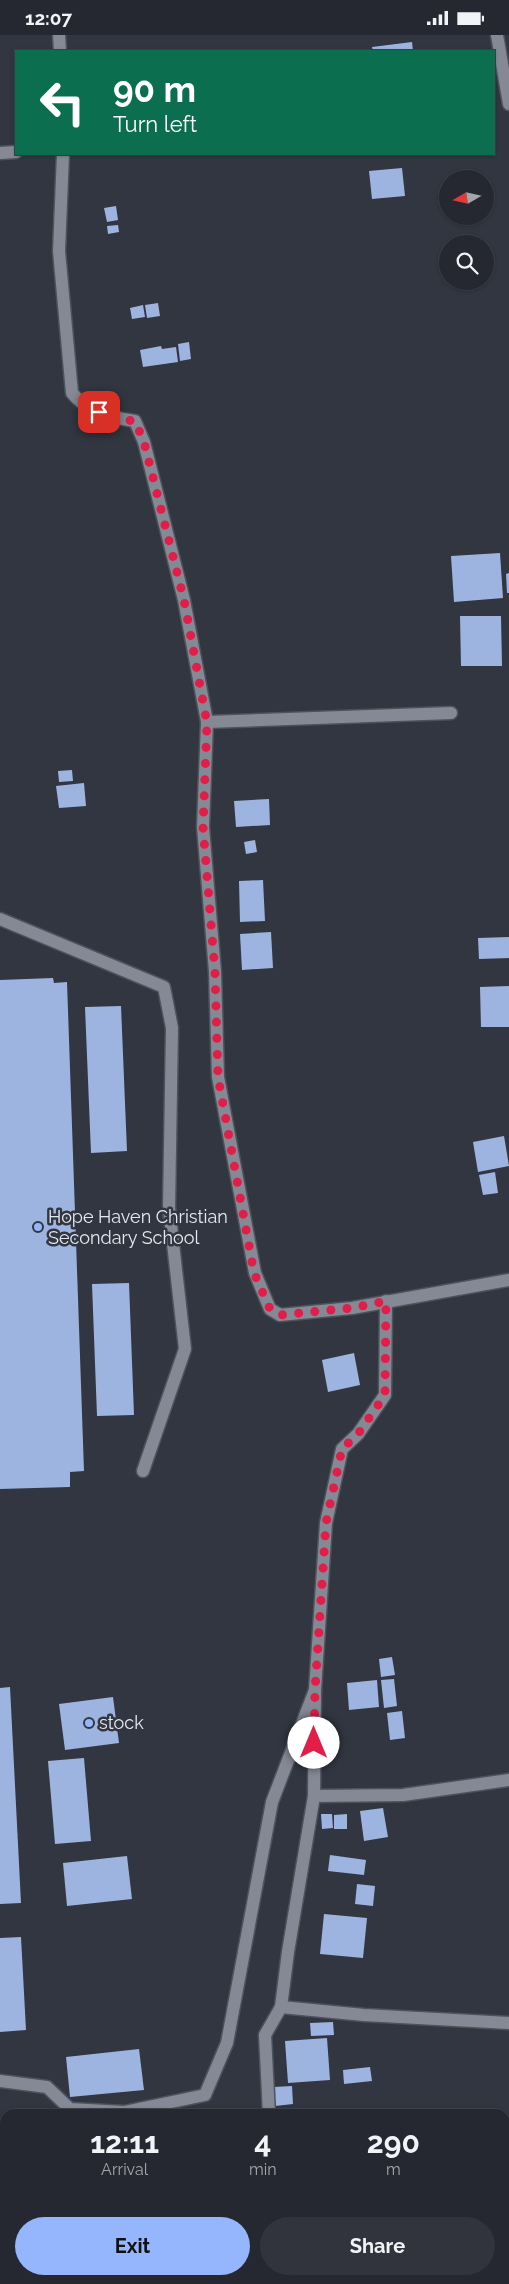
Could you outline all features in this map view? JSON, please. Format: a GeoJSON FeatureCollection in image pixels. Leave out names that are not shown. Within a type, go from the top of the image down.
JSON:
{"type":"FeatureCollection","features":[{"type":"Feature","properties":{"kind":"street"},"geometry":{"type":"LineString","coordinates":[[59,35],[60,50]]}},
{"type":"Feature","properties":{"kind":"street"},"geometry":{"type":"LineString","coordinates":[[497,35],[509,104]]}},
{"type":"Feature","properties":{"kind":"street"},"geometry":{"type":"LineString","coordinates":[[0,153],[15,152]]}},
{"type":"Feature","properties":{"kind":"street"},"geometry":{"type":"LineString","coordinates":[[63,155],[60,251],[72,393],[81,404],[118,419],[135,421],[144,442],[184,600],[207,723],[203,827],[215,972],[218,1077],[254,1273],[270,1309],[280,1315],[352,1308],[509,1280]]}},
{"type":"Feature","properties":{"kind":"street"},"geometry":{"type":"LineString","coordinates":[[207,723],[451,713]]}},
{"type":"Feature","properties":{"kind":"street"},"geometry":{"type":"LineString","coordinates":[[0,919],[164,987],[172,1028],[169,1208],[185,1349],[143,1471]]}},
{"type":"Feature","properties":{"kind":"street"},"geometry":{"type":"LineString","coordinates":[[269,2109],[266,2035],[281,2007],[288,1952],[314,1796],[315,1690],[326,1523],[342,1449],[358,1434],[385,1395],[386,1301]]}},
{"type":"Feature","properties":{"kind":"street"},"geometry":{"type":"LineString","coordinates":[[138,2109],[205,2095],[227,2043],[272,1802],[315,1690]]}},
{"type":"Feature","properties":{"kind":"street"},"geometry":{"type":"LineString","coordinates":[[314,1796],[403,1795],[509,1780]]}},
{"type":"Feature","properties":{"kind":"street"},"geometry":{"type":"LineString","coordinates":[[281,2007],[364,2015],[509,2023]]}},
{"type":"Feature","properties":{"kind":"street"},"geometry":{"type":"LineString","coordinates":[[0,2081],[47,2087],[70,2109]]}},
{"type":"Feature","properties":{"kind":"building"},"geometry":{"type":"Polygon","coordinates":[[[412,42],[413,50],[373,50],[372,47],[412,42]]]}},
{"type":"Feature","properties":{"kind":"building"},"geometry":{"type":"Polygon","coordinates":[[[402,168],[405,196],[372,199],[369,171],[402,168]]]}},
{"type":"Feature","properties":{"kind":"building"},"geometry":{"type":"Polygon","coordinates":[[[116,206],[118,220],[107,222],[104,208],[116,206]]]}},
{"type":"Feature","properties":{"kind":"building"},"geometry":{"type":"Polygon","coordinates":[[[118,225],[119,232],[108,234],[107,226],[118,225]]]}},
{"type":"Feature","properties":{"kind":"building"},"geometry":{"type":"Polygon","coordinates":[[[158,303],[160,316],[147,318],[145,305],[158,303]]]}},
{"type":"Feature","properties":{"kind":"building"},"geometry":{"type":"Polygon","coordinates":[[[143,305],[145,317],[132,319],[130,308],[143,305]]]}},
{"type":"Feature","properties":{"kind":"building"},"geometry":{"type":"Polygon","coordinates":[[[189,342],[191,359],[180,361],[178,344],[189,342]]]}},
{"type":"Feature","properties":{"kind":"building"},"geometry":{"type":"Polygon","coordinates":[[[161,346],[162,349],[176,347],[178,362],[143,367],[140,350],[161,346]]]}},
{"type":"Feature","properties":{"kind":"building"},"geometry":{"type":"Polygon","coordinates":[[[500,553],[503,598],[454,602],[451,556],[500,553]]]}},
{"type":"Feature","properties":{"kind":"building"},"geometry":{"type":"Polygon","coordinates":[[[509,573],[509,593],[507,593],[506,574],[509,573]]]}},
{"type":"Feature","properties":{"kind":"building"},"geometry":{"type":"Polygon","coordinates":[[[460,616],[501,616],[502,666],[461,666],[460,616]]]}},
{"type":"Feature","properties":{"kind":"building"},"geometry":{"type":"Polygon","coordinates":[[[72,770],[73,781],[59,782],[58,771],[72,770]]]}},
{"type":"Feature","properties":{"kind":"building"},"geometry":{"type":"Polygon","coordinates":[[[84,783],[86,806],[59,808],[56,786],[84,783]]]}},
{"type":"Feature","properties":{"kind":"building"},"geometry":{"type":"Polygon","coordinates":[[[269,799],[270,825],[236,827],[234,801],[269,799]]]}},
{"type":"Feature","properties":{"kind":"building"},"geometry":{"type":"Polygon","coordinates":[[[255,840],[257,852],[246,854],[244,842],[255,840]]]}},
{"type":"Feature","properties":{"kind":"building"},"geometry":{"type":"Polygon","coordinates":[[[263,880],[265,921],[240,922],[239,881],[263,880]]]}},
{"type":"Feature","properties":{"kind":"building"},"geometry":{"type":"Polygon","coordinates":[[[271,932],[273,968],[242,970],[240,934],[271,932]]]}},
{"type":"Feature","properties":{"kind":"building"},"geometry":{"type":"Polygon","coordinates":[[[509,937],[509,958],[479,959],[478,938],[509,937]]]}},
{"type":"Feature","properties":{"kind":"building","name":"Hope Haven Christian Secondary School"},"geometry":{"type":"Polygon","coordinates":[[[53,978],[54,983],[67,982],[84,1471],[70,1472],[70,1487],[0,1489],[0,980],[53,978]]]}},
{"type":"Feature","properties":{"kind":"building"},"geometry":{"type":"Polygon","coordinates":[[[509,986],[509,1027],[481,1027],[480,987],[509,986]]]}},
{"type":"Feature","properties":{"kind":"building"},"geometry":{"type":"Polygon","coordinates":[[[121,1006],[127,1151],[91,1153],[85,1007],[121,1006]]]}},
{"type":"Feature","properties":{"kind":"building"},"geometry":{"type":"Polygon","coordinates":[[[504,1136],[509,1166],[478,1172],[473,1142],[504,1136]]]}},
{"type":"Feature","properties":{"kind":"building"},"geometry":{"type":"Polygon","coordinates":[[[495,1172],[498,1193],[483,1195],[479,1175],[495,1172]]]}},
{"type":"Feature","properties":{"kind":"building"},"geometry":{"type":"Polygon","coordinates":[[[129,1283],[134,1415],[97,1416],[92,1284],[129,1283]]]}},
{"type":"Feature","properties":{"kind":"building"},"geometry":{"type":"Polygon","coordinates":[[[354,1353],[360,1385],[328,1392],[322,1360],[354,1353]]]}},
{"type":"Feature","properties":{"kind":"building"},"geometry":{"type":"Polygon","coordinates":[[[392,1657],[395,1675],[381,1677],[379,1659],[392,1657]]]}},
{"type":"Feature","properties":{"kind":"building"},"geometry":{"type":"Polygon","coordinates":[[[394,1679],[397,1706],[384,1708],[381,1680],[394,1679]]]}},
{"type":"Feature","properties":{"kind":"building"},"geometry":{"type":"Polygon","coordinates":[[[377,1680],[379,1707],[349,1710],[347,1683],[377,1680]]]}},
{"type":"Feature","properties":{"kind":"building"},"geometry":{"type":"Polygon","coordinates":[[[10,1687],[21,1903],[0,1904],[0,1688],[10,1687]]]}},
{"type":"Feature","properties":{"kind":"building","name":"stock"},"geometry":{"type":"Polygon","coordinates":[[[113,1697],[119,1743],[65,1750],[59,1704],[113,1697]]]}},
{"type":"Feature","properties":{"kind":"building"},"geometry":{"type":"Polygon","coordinates":[[[402,1711],[405,1738],[390,1740],[387,1713],[402,1711]]]}},
{"type":"Feature","properties":{"kind":"building"},"geometry":{"type":"Polygon","coordinates":[[[84,1758],[91,1841],[55,1844],[48,1761],[84,1758]]]}},
{"type":"Feature","properties":{"kind":"building"},"geometry":{"type":"Polygon","coordinates":[[[383,1808],[388,1837],[364,1841],[360,1811],[383,1808]]]}},
{"type":"Feature","properties":{"kind":"building"},"geometry":{"type":"Polygon","coordinates":[[[321,1814],[332,1814],[333,1828],[322,1829],[321,1814]]]}},
{"type":"Feature","properties":{"kind":"building"},"geometry":{"type":"Polygon","coordinates":[[[347,1814],[347,1829],[334,1829],[334,1815],[347,1814]]]}},
{"type":"Feature","properties":{"kind":"building"},"geometry":{"type":"Polygon","coordinates":[[[330,1855],[366,1860],[364,1875],[328,1871],[330,1855]]]}},
{"type":"Feature","properties":{"kind":"building"},"geometry":{"type":"Polygon","coordinates":[[[127,1856],[132,1899],[67,1906],[63,1863],[127,1856]]]}},
{"type":"Feature","properties":{"kind":"building"},"geometry":{"type":"Polygon","coordinates":[[[357,1884],[375,1886],[373,1906],[355,1904],[357,1884]]]}},
{"type":"Feature","properties":{"kind":"building"},"geometry":{"type":"Polygon","coordinates":[[[324,1914],[367,1918],[363,1958],[320,1954],[324,1914]]]}},
{"type":"Feature","properties":{"kind":"building"},"geometry":{"type":"Polygon","coordinates":[[[21,1937],[26,2030],[0,2032],[0,1938],[21,1937]]]}},
{"type":"Feature","properties":{"kind":"building"},"geometry":{"type":"Polygon","coordinates":[[[333,2022],[334,2035],[311,2036],[310,2023],[333,2022]]]}},
{"type":"Feature","properties":{"kind":"building"},"geometry":{"type":"Polygon","coordinates":[[[327,2038],[330,2080],[288,2083],[285,2041],[327,2038]]]}},
{"type":"Feature","properties":{"kind":"building"},"geometry":{"type":"Polygon","coordinates":[[[139,2049],[144,2090],[70,2097],[66,2057],[139,2049]]]}},
{"type":"Feature","properties":{"kind":"building"},"geometry":{"type":"Polygon","coordinates":[[[370,2067],[372,2081],[344,2084],[343,2070],[370,2067]]]}},
{"type":"Feature","properties":{"kind":"building"},"geometry":{"type":"Polygon","coordinates":[[[292,2086],[293,2104],[275,2106],[274,2087],[292,2086]]]}},
{"type":"Feature","properties":{"kind":"place","name":"Hope Haven Christian Secondary School"},"geometry":{"type":"Point","coordinates":[38,1227]}},
{"type":"Feature","properties":{"kind":"place","name":"stock"},"geometry":{"type":"Point","coordinates":[89,1723]}},
{"type":"Feature","properties":{"kind":"route"},"geometry":{"type":"LineString","coordinates":[[99,412],[118,419],[135,421],[144,442],[184,600],[207,723],[203,827],[215,972],[218,1077],[254,1273],[270,1309],[280,1315],[352,1308],[386,1301],[385,1395],[358,1434],[342,1449],[326,1523],[315,1690],[314,1743]]}}]}
